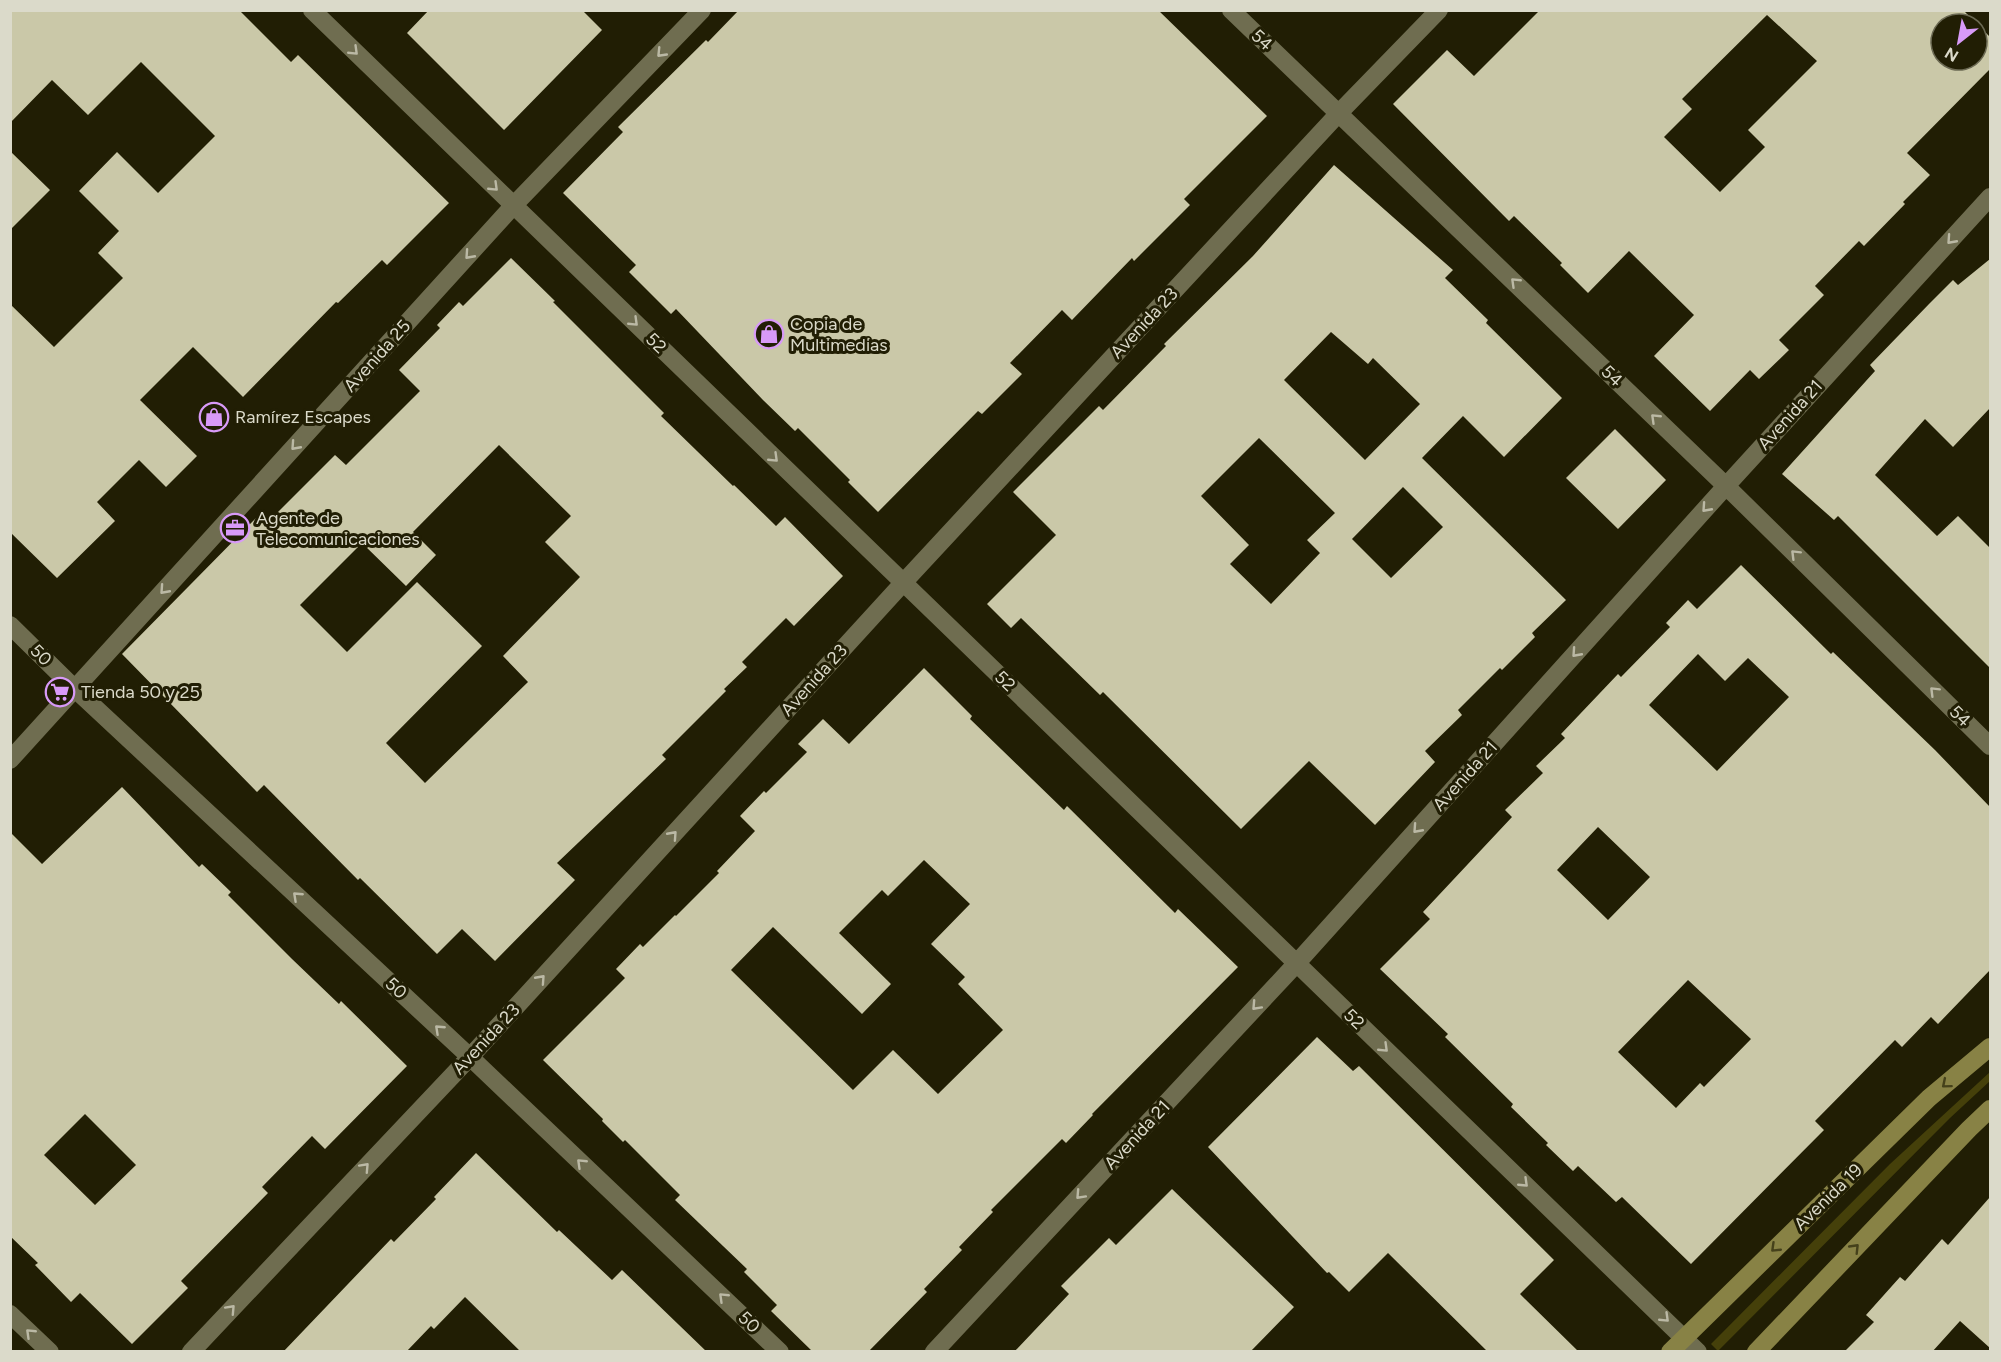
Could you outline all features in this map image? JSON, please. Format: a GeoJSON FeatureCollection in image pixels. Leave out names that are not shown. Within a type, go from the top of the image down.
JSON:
{"type":"FeatureCollection","features":[{"type":"Feature","properties":{"kind":"main road","name":"Avenida 19"},"geometry":{"type":"LineString","coordinates":[[1670,1352],[1929,1098],[1990,1047]]}},
{"type":"Feature","properties":{"kind":"main road"},"geometry":{"type":"LineString","coordinates":[[1756,1352],[1990,1109]]}},
{"type":"Feature","properties":{"kind":"street","name":"52"},"geometry":{"type":"LineString","coordinates":[[312,10],[1698,1352]]}},
{"type":"Feature","properties":{"kind":"street","name":"Avenida 25"},"geometry":{"type":"LineString","coordinates":[[10,760],[513,206],[702,10]]}},
{"type":"Feature","properties":{"kind":"street","name":"54"},"geometry":{"type":"LineString","coordinates":[[1231,10],[1726,486],[1990,746]]}},
{"type":"Feature","properties":{"kind":"street","name":"Avenida 23"},"geometry":{"type":"LineString","coordinates":[[191,1352],[470,1057],[903,583],[1339,112],[1439,10]]}},
{"type":"Feature","properties":{"kind":"street","name":"Avenida 21"},"geometry":{"type":"LineString","coordinates":[[934,1352],[1296,964],[1726,486],[1990,197]]}},
{"type":"Feature","properties":{"kind":"street","name":"50"},"geometry":{"type":"LineString","coordinates":[[10,625],[75,689],[470,1057],[780,1352]]}},
{"type":"Feature","properties":{"kind":"street"},"geometry":{"type":"LineString","coordinates":[[10,1314],[50,1352]]}},
{"type":"Feature","properties":{"kind":"shaded area"},"geometry":{"type":"Polygon","coordinates":[[[1990,1072],[1990,1081],[1950,1118],[1718,1351],[1711,1344],[1890,1164],[1990,1072]]]}},
{"type":"Feature","properties":{"kind":"building"},"geometry":{"type":"Polygon","coordinates":[[[10,10],[239,10],[291,62],[298,55],[449,203],[387,265],[382,260],[338,303],[336,302],[243,397],[193,347],[140,400],[197,456],[166,487],[139,460],[97,502],[115,521],[57,578],[10,532],[10,304],[54,347],[123,278],[98,253],[119,231],[79,191],[117,152],[158,193],[215,136],[141,62],[88,115],[52,80],[10,123],[10,10]]]}},
{"type":"Feature","properties":{"kind":"building"},"geometry":{"type":"Polygon","coordinates":[[[429,10],[582,10],[602,30],[504,130],[407,33],[429,10]]]}},
{"type":"Feature","properties":{"kind":"building"},"geometry":{"type":"Polygon","coordinates":[[[739,10],[1158,10],[1267,116],[1184,199],[1190,205],[1134,261],[1132,258],[1072,320],[1062,310],[1010,363],[1022,374],[982,414],[978,411],[878,512],[848,482],[850,480],[798,428],[795,431],[763,400],[676,309],[671,314],[629,272],[636,265],[563,193],[623,132],[618,127],[739,10]]]}},
{"type":"Feature","properties":{"kind":"building"},"geometry":{"type":"Polygon","coordinates":[[[1540,10],[1963,10],[1965,12],[1929,12],[1929,72],[1987,72],[1907,153],[1930,175],[1864,246],[1859,241],[1815,286],[1824,295],[1779,340],[1789,350],[1759,379],[1750,370],[1710,411],[1654,356],[1694,315],[1629,251],[1588,293],[1560,265],[1562,263],[1514,216],[1509,221],[1393,104],[1447,50],[1474,76],[1540,10]],[[1767,15],[1682,99],[1692,109],[1664,137],[1720,192],[1765,147],[1748,130],[1817,61],[1767,15]]]}},
{"type":"Feature","properties":{"kind":"building"},"geometry":{"type":"Polygon","coordinates":[[[1989,36],[1990,37],[1989,70],[1989,36]]]}},
{"type":"Feature","properties":{"kind":"building"},"geometry":{"type":"Polygon","coordinates":[[[10,151],[50,190],[10,230],[10,151]]]}},
{"type":"Feature","properties":{"kind":"building"},"geometry":{"type":"Polygon","coordinates":[[[1334,165],[1453,270],[1445,278],[1488,320],[1486,323],[1562,398],[1504,457],[1463,416],[1422,458],[1566,600],[1532,633],[1535,637],[1458,710],[1462,715],[1425,751],[1435,762],[1375,825],[1309,761],[1241,829],[1103,692],[1100,695],[1021,618],[1011,628],[987,604],[1056,535],[1013,492],[1099,406],[1103,410],[1166,346],[1164,344],[1253,256],[1334,165]],[[1331,332],[1284,380],[1365,460],[1420,404],[1373,358],[1368,364],[1331,332]],[[1259,438],[1201,496],[1249,545],[1230,564],[1271,604],[1320,553],[1307,540],[1335,513],[1259,438]],[[1403,487],[1352,539],[1391,578],[1443,527],[1403,487]]]}},
{"type":"Feature","properties":{"kind":"building"},"geometry":{"type":"Polygon","coordinates":[[[511,258],[664,413],[661,416],[733,486],[776,526],[785,517],[843,576],[794,626],[786,618],[742,662],[747,667],[662,755],[666,759],[557,863],[575,880],[495,961],[462,929],[437,954],[360,878],[358,880],[264,785],[257,792],[122,654],[258,516],[266,524],[335,455],[346,465],[420,391],[399,370],[440,328],[437,325],[459,302],[463,306],[511,258]],[[499,445],[413,532],[436,555],[406,586],[362,543],[300,605],[347,652],[417,582],[482,646],[386,743],[425,783],[528,682],[503,656],[580,577],[545,542],[571,516],[499,445]]]}},
{"type":"Feature","properties":{"kind":"building"},"geometry":{"type":"Polygon","coordinates":[[[1990,259],[1990,408],[1953,447],[1925,419],[1875,475],[1937,536],[1958,516],[1990,548],[1990,668],[1838,516],[1834,520],[1782,474],[1875,371],[1870,365],[1929,304],[1953,280],[1958,285],[1990,259]]]}},
{"type":"Feature","properties":{"kind":"building"},"geometry":{"type":"Polygon","coordinates":[[[1615,429],[1666,480],[1618,529],[1566,478],[1615,429]]]}},
{"type":"Feature","properties":{"kind":"building"},"geometry":{"type":"Polygon","coordinates":[[[1741,565],[1831,654],[1833,652],[1935,750],[1990,807],[1990,970],[1938,1024],[1931,1017],[1902,1047],[1895,1040],[1815,1121],[1824,1130],[1691,1264],[1622,1197],[1616,1202],[1578,1166],[1573,1171],[1511,1107],[1513,1104],[1445,1037],[1448,1034],[1380,969],[1430,919],[1423,912],[1512,817],[1505,810],[1543,773],[1536,766],[1565,738],[1561,734],[1618,674],[1621,677],[1670,627],[1666,623],[1688,600],[1697,609],[1741,565]],[[1698,654],[1649,705],[1717,771],[1789,697],[1748,658],[1725,681],[1698,654]],[[1598,827],[1557,870],[1608,920],[1650,877],[1598,827]],[[1688,980],[1618,1052],[1676,1108],[1700,1083],[1704,1087],[1751,1039],[1688,980]]]}},
{"type":"Feature","properties":{"kind":"building"},"geometry":{"type":"Polygon","coordinates":[[[924,668],[972,716],[970,719],[1064,810],[1067,806],[1175,913],[1178,909],[1238,967],[1066,1143],[1062,1139],[991,1210],[993,1212],[959,1247],[962,1250],[924,1289],[927,1292],[868,1352],[813,1352],[771,1311],[777,1305],[744,1272],[747,1269],[675,1200],[680,1195],[625,1140],[623,1142],[543,1060],[625,978],[616,969],[640,944],[643,947],[676,916],[719,873],[717,871],[755,831],[740,816],[807,752],[798,744],[823,719],[849,744],[924,668]],[[924,860],[888,896],[882,890],[839,933],[891,984],[862,1014],[773,927],[731,970],[853,1090],[893,1050],[938,1094],[1003,1030],[958,984],[965,977],[931,944],[970,904],[924,860]]]}},
{"type":"Feature","properties":{"kind":"building"},"geometry":{"type":"Polygon","coordinates":[[[122,787],[199,867],[202,864],[231,892],[228,895],[292,959],[339,1004],[341,1001],[407,1066],[325,1149],[312,1136],[262,1187],[268,1193],[181,1281],[188,1288],[132,1344],[80,1293],[71,1302],[35,1265],[38,1263],[10,1236],[10,832],[42,864],[122,787]],[[85,1114],[44,1155],[95,1205],[136,1165],[85,1114]]]}},
{"type":"Feature","properties":{"kind":"building"},"geometry":{"type":"Polygon","coordinates":[[[1317,1037],[1353,1071],[1359,1066],[1554,1260],[1520,1294],[1579,1352],[1488,1352],[1388,1253],[1349,1292],[1329,1272],[1327,1273],[1208,1147],[1317,1037]]]}},
{"type":"Feature","properties":{"kind":"building"},"geometry":{"type":"Polygon","coordinates":[[[476,1153],[557,1232],[559,1230],[612,1280],[622,1270],[707,1352],[521,1352],[465,1297],[434,1329],[431,1326],[406,1352],[283,1352],[391,1239],[394,1242],[436,1199],[434,1197],[476,1153]]]}},
{"type":"Feature","properties":{"kind":"building"},"geometry":{"type":"Polygon","coordinates":[[[1172,1189],[1294,1307],[1250,1352],[1014,1352],[1069,1294],[1061,1286],[1109,1238],[1116,1245],[1172,1189]]]}},
{"type":"Feature","properties":{"kind":"building"},"geometry":{"type":"Polygon","coordinates":[[[1990,1197],[1990,1348],[1960,1321],[1932,1352],[1844,1352],[1874,1322],[1866,1315],[1900,1277],[1905,1281],[1942,1239],[1948,1245],[1990,1197]]]}},
{"type":"Feature","properties":{"kind":"place","name":"Copia de Multimedias"},"geometry":{"type":"Point","coordinates":[769,334]}},
{"type":"Feature","properties":{"kind":"place","name":"Ramírez Escapes"},"geometry":{"type":"Point","coordinates":[214,417]}},
{"type":"Feature","properties":{"kind":"place","name":"Agente de Telecomunicaciones"},"geometry":{"type":"Point","coordinates":[235,528]}},
{"type":"Feature","properties":{"kind":"place","name":"Tienda 50 y 25"},"geometry":{"type":"Point","coordinates":[60,692]}}]}
